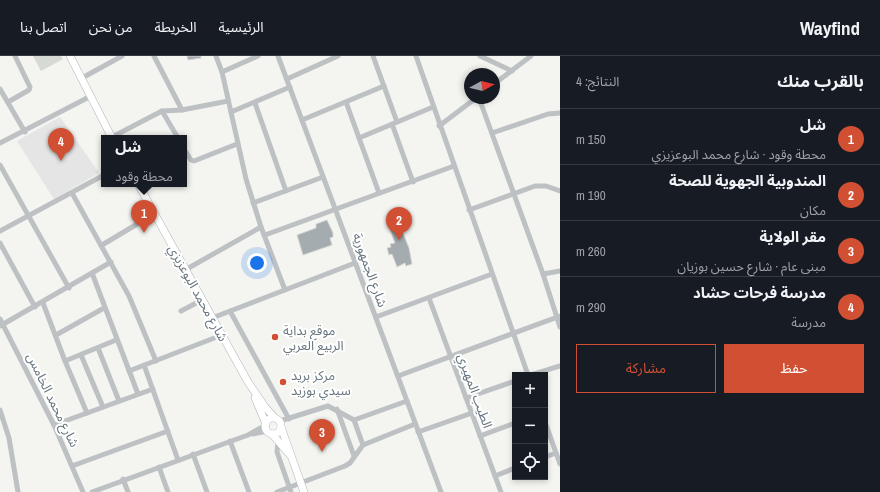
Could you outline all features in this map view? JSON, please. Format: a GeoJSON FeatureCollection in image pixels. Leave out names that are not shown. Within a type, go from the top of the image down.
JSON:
{"type":"FeatureCollection","features":[{"type":"Feature","properties":{"kind":"main road"},"geometry":{"type":"LineString","coordinates":[[70,56],[110,135]]}},
{"type":"Feature","properties":{"kind":"main road","name":"شارع محمد البوعزيزي"},"geometry":{"type":"LineString","coordinates":[[140,187],[248,382],[264,407],[279,422]]}},
{"type":"Feature","properties":{"kind":"main road","name":"شارع محمد البوعزيزي"},"geometry":{"type":"LineString","coordinates":[[248,382],[268,429],[293,458]]}},
{"type":"Feature","properties":{"kind":"main road"},"geometry":{"type":"LineString","coordinates":[[269,419],[279,422],[278,432],[268,429],[269,419]]}},
{"type":"Feature","properties":{"kind":"main road"},"geometry":{"type":"LineString","coordinates":[[279,422],[304,492]]}},
{"type":"Feature","properties":{"kind":"street"},"geometry":{"type":"LineString","coordinates":[[8,102],[29,90],[30,87],[15,56]]}},
{"type":"Feature","properties":{"kind":"street"},"geometry":{"type":"LineString","coordinates":[[82,78],[122,56]]}},
{"type":"Feature","properties":{"kind":"street"},"geometry":{"type":"LineString","coordinates":[[154,56],[182,110]]}},
{"type":"Feature","properties":{"kind":"street"},"geometry":{"type":"LineString","coordinates":[[216,56],[222,72],[253,203],[285,290]]}},
{"type":"Feature","properties":{"kind":"street"},"geometry":{"type":"LineString","coordinates":[[222,72],[258,56]]}},
{"type":"Feature","properties":{"kind":"street","name":"شارع الجمهورية"},"geometry":{"type":"LineString","coordinates":[[278,56],[441,492]]}},
{"type":"Feature","properties":{"kind":"street"},"geometry":{"type":"LineString","coordinates":[[287,79],[330,58],[338,56]]}},
{"type":"Feature","properties":{"kind":"street"},"geometry":{"type":"LineString","coordinates":[[373,56],[384,86],[413,182]]}},
{"type":"Feature","properties":{"kind":"street"},"geometry":{"type":"LineString","coordinates":[[416,56],[439,126],[527,372]]}},
{"type":"Feature","properties":{"kind":"street"},"geometry":{"type":"LineString","coordinates":[[480,56],[512,71]]}},
{"type":"Feature","properties":{"kind":"street"},"geometry":{"type":"LineString","coordinates":[[500,80],[531,56]]}},
{"type":"Feature","properties":{"kind":"street"},"geometry":{"type":"LineString","coordinates":[[302,120],[384,86]]}},
{"type":"Feature","properties":{"kind":"street"},"geometry":{"type":"LineString","coordinates":[[231,112],[290,87]]}},
{"type":"Feature","properties":{"kind":"street"},"geometry":{"type":"LineString","coordinates":[[0,88],[2,99],[8,102],[24,132]]}},
{"type":"Feature","properties":{"kind":"street"},"geometry":{"type":"LineString","coordinates":[[0,143],[24,132],[91,96]]}},
{"type":"Feature","properties":{"kind":"street"},"geometry":{"type":"LineString","coordinates":[[118,135],[162,112],[182,110],[228,101]]}},
{"type":"Feature","properties":{"kind":"street"},"geometry":{"type":"LineString","coordinates":[[346,102],[379,193]]}},
{"type":"Feature","properties":{"kind":"street"},"geometry":{"type":"LineString","coordinates":[[255,103],[286,192]]}},
{"type":"Feature","properties":{"kind":"street"},"geometry":{"type":"LineString","coordinates":[[439,126],[468,104]]}},
{"type":"Feature","properties":{"kind":"street"},"geometry":{"type":"LineString","coordinates":[[481,104],[544,274],[560,327]]}},
{"type":"Feature","properties":{"kind":"street"},"geometry":{"type":"LineString","coordinates":[[359,138],[433,108]]}},
{"type":"Feature","properties":{"kind":"street"},"geometry":{"type":"LineString","coordinates":[[162,112],[176,135]]}},
{"type":"Feature","properties":{"kind":"street"},"geometry":{"type":"LineString","coordinates":[[492,133],[548,114],[560,113]]}},
{"type":"Feature","properties":{"kind":"street"},"geometry":{"type":"LineString","coordinates":[[187,153],[191,160],[194,161],[238,144]]}},
{"type":"Feature","properties":{"kind":"street"},"geometry":{"type":"LineString","coordinates":[[0,165],[69,288]]}},
{"type":"Feature","properties":{"kind":"street"},"geometry":{"type":"LineString","coordinates":[[265,235],[454,166]]}},
{"type":"Feature","properties":{"kind":"street"},"geometry":{"type":"LineString","coordinates":[[0,231],[101,177]]}},
{"type":"Feature","properties":{"kind":"street"},"geometry":{"type":"LineString","coordinates":[[253,203],[323,177]]}},
{"type":"Feature","properties":{"kind":"street"},"geometry":{"type":"LineString","coordinates":[[469,210],[513,193],[542,185],[560,191]]}},
{"type":"Feature","properties":{"kind":"street"},"geometry":{"type":"LineString","coordinates":[[72,193],[129,296],[156,361]]}},
{"type":"Feature","properties":{"kind":"street"},"geometry":{"type":"LineString","coordinates":[[102,245],[154,214]]}},
{"type":"Feature","properties":{"kind":"street"},"geometry":{"type":"LineString","coordinates":[[185,270],[261,227]]}},
{"type":"Feature","properties":{"kind":"street"},"geometry":{"type":"LineString","coordinates":[[0,243],[35,307]]}},
{"type":"Feature","properties":{"kind":"street"},"geometry":{"type":"LineString","coordinates":[[2,326],[111,262]]}},
{"type":"Feature","properties":{"kind":"street"},"geometry":{"type":"LineString","coordinates":[[212,318],[356,263]]}},
{"type":"Feature","properties":{"kind":"street"},"geometry":{"type":"LineString","coordinates":[[544,274],[560,271]]}},
{"type":"Feature","properties":{"kind":"street"},"geometry":{"type":"LineString","coordinates":[[92,273],[116,340],[130,371],[138,394]]}},
{"type":"Feature","properties":{"kind":"street"},"geometry":{"type":"LineString","coordinates":[[376,317],[492,274]]}},
{"type":"Feature","properties":{"kind":"street","name":"الطيب المهيري"},"geometry":{"type":"LineString","coordinates":[[429,298],[495,476],[499,491]]}},
{"type":"Feature","properties":{"kind":"street"},"geometry":{"type":"LineString","coordinates":[[181,311],[202,300]]}},
{"type":"Feature","properties":{"kind":"street"},"geometry":{"type":"LineString","coordinates":[[43,303],[65,362],[87,412]]}},
{"type":"Feature","properties":{"kind":"street"},"geometry":{"type":"LineString","coordinates":[[56,335],[104,308]]}},
{"type":"Feature","properties":{"kind":"street"},"geometry":{"type":"LineString","coordinates":[[230,311],[288,418]]}},
{"type":"Feature","properties":{"kind":"street"},"geometry":{"type":"LineString","coordinates":[[398,376],[558,317]]}},
{"type":"Feature","properties":{"kind":"street","name":"شارع محمد الخامس"},"geometry":{"type":"LineString","coordinates":[[0,319],[2,326],[54,425],[83,492]]}},
{"type":"Feature","properties":{"kind":"street"},"geometry":{"type":"LineString","coordinates":[[130,371],[222,336]]}},
{"type":"Feature","properties":{"kind":"street"},"geometry":{"type":"LineString","coordinates":[[65,362],[116,340]]}},
{"type":"Feature","properties":{"kind":"street"},"geometry":{"type":"LineString","coordinates":[[98,348],[119,401]]}},
{"type":"Feature","properties":{"kind":"street"},"geometry":{"type":"LineString","coordinates":[[81,355],[103,407]]}},
{"type":"Feature","properties":{"kind":"street"},"geometry":{"type":"LineString","coordinates":[[144,365],[178,460]]}},
{"type":"Feature","properties":{"kind":"street"},"geometry":{"type":"LineString","coordinates":[[541,372],[560,366]]}},
{"type":"Feature","properties":{"kind":"street"},"geometry":{"type":"LineString","coordinates":[[466,398],[512,382]]}},
{"type":"Feature","properties":{"kind":"street"},"geometry":{"type":"LineString","coordinates":[[54,425],[153,388]]}},
{"type":"Feature","properties":{"kind":"street"},"geometry":{"type":"LineString","coordinates":[[354,420],[407,401]]}},
{"type":"Feature","properties":{"kind":"street"},"geometry":{"type":"LineString","coordinates":[[279,422],[324,406],[336,409],[354,420],[363,445]]}},
{"type":"Feature","properties":{"kind":"street"},"geometry":{"type":"LineString","coordinates":[[336,409],[354,456]]}},
{"type":"Feature","properties":{"kind":"street"},"geometry":{"type":"LineString","coordinates":[[0,410],[9,438],[18,492]]}},
{"type":"Feature","properties":{"kind":"street"},"geometry":{"type":"LineString","coordinates":[[418,432],[472,413]]}},
{"type":"Feature","properties":{"kind":"street"},"geometry":{"type":"LineString","coordinates":[[277,492],[291,490],[301,483],[345,466],[350,463],[363,445],[416,424]]}},
{"type":"Feature","properties":{"kind":"street"},"geometry":{"type":"LineString","coordinates":[[480,436],[512,424]]}},
{"type":"Feature","properties":{"kind":"street"},"geometry":{"type":"LineString","coordinates":[[92,492],[123,479],[268,429]]}},
{"type":"Feature","properties":{"kind":"street"},"geometry":{"type":"LineString","coordinates":[[548,430],[560,464]]}},
{"type":"Feature","properties":{"kind":"street"},"geometry":{"type":"LineString","coordinates":[[72,466],[168,432]]}},
{"type":"Feature","properties":{"kind":"street"},"geometry":{"type":"LineString","coordinates":[[230,441],[249,492]]}},
{"type":"Feature","properties":{"kind":"street"},"geometry":{"type":"LineString","coordinates":[[278,441],[277,452],[291,490]]}},
{"type":"Feature","properties":{"kind":"street"},"geometry":{"type":"LineString","coordinates":[[548,456],[556,453]]}},
{"type":"Feature","properties":{"kind":"street"},"geometry":{"type":"LineString","coordinates":[[193,454],[207,492]]}},
{"type":"Feature","properties":{"kind":"street"},"geometry":{"type":"LineString","coordinates":[[159,467],[168,492]]}},
{"type":"Feature","properties":{"kind":"street"},"geometry":{"type":"LineString","coordinates":[[495,476],[512,469]]}},
{"type":"Feature","properties":{"kind":"street"},"geometry":{"type":"LineString","coordinates":[[123,479],[128,492]]}},
{"type":"Feature","properties":{"kind":"shaded area"},"geometry":{"type":"Polygon","coordinates":[[[33,56],[61,56],[63,59],[41,71],[33,56]]]}},
{"type":"Feature","properties":{"kind":"shaded area"},"geometry":{"type":"Polygon","coordinates":[[[60,117],[99,173],[54,199],[17,141],[60,117]]]}},
{"type":"Feature","properties":{"kind":"building"},"geometry":{"type":"Polygon","coordinates":[[[187,56],[201,56],[201,58],[188,60],[187,56]]]}},
{"type":"Feature","properties":{"kind":"building"},"geometry":{"type":"Polygon","coordinates":[[[396,216],[409,248],[412,264],[406,266],[405,263],[397,267],[392,254],[389,255],[387,248],[391,247],[390,244],[395,243],[386,219],[396,216]]]}},
{"type":"Feature","properties":{"kind":"building"},"geometry":{"type":"Polygon","coordinates":[[[327,220],[333,233],[333,237],[330,238],[332,245],[303,255],[297,235],[316,228],[316,224],[327,220]]]}},
{"type":"Feature","properties":{"kind":"place","name":"مدرسة فرحات حشاد"},"geometry":{"type":"Point","coordinates":[61,161]}},
{"type":"Feature","properties":{"kind":"place","name":"شل"},"geometry":{"type":"Point","coordinates":[144,233]}},
{"type":"Feature","properties":{"kind":"place","name":"المندوبية الجهوية للصحة"},"geometry":{"type":"Point","coordinates":[399,240]}},
{"type":"Feature","properties":{"kind":"place","name":"موقع بداية الربيع العربي"},"geometry":{"type":"Point","coordinates":[275,337]}},
{"type":"Feature","properties":{"kind":"place","name":"مركز بريد سيدي بوزيد"},"geometry":{"type":"Point","coordinates":[283,382]}},
{"type":"Feature","properties":{"kind":"place","name":"مقر الولاية"},"geometry":{"type":"Point","coordinates":[322,452]}}]}
